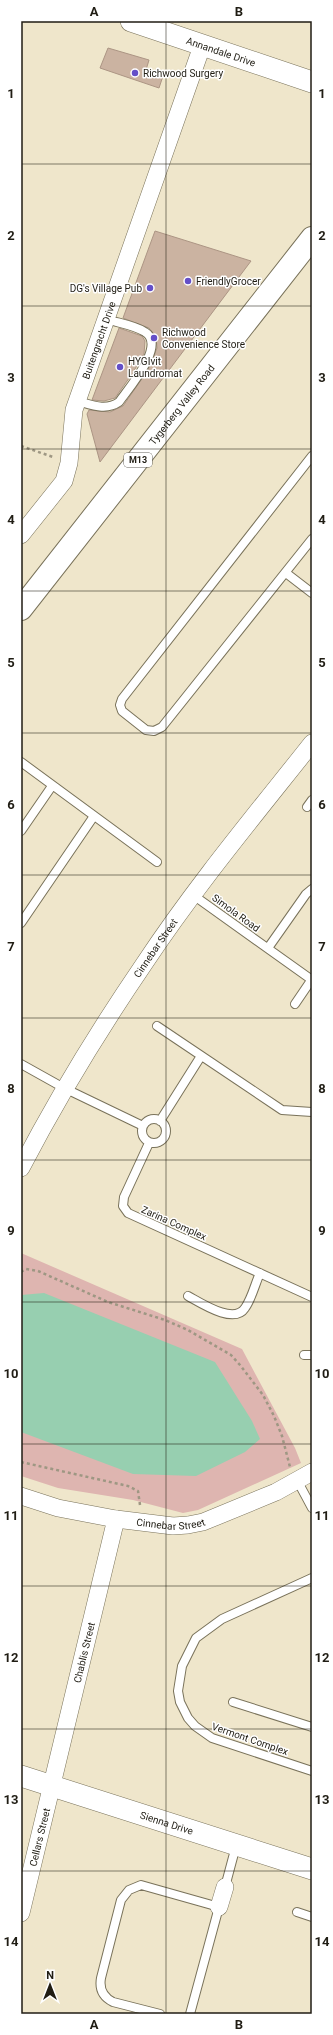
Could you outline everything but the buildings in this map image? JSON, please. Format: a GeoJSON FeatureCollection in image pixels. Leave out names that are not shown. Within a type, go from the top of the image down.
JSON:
{"type":"FeatureCollection","features":[{"type":"Feature","properties":{"kind":"main road","name":"Tygerberg Valley Road"},"geometry":{"type":"LineString","coordinates":[[21,608],[312,238]]}},
{"type":"Feature","properties":{"kind":"street","name":"Annandale Drive"},"geometry":{"type":"LineString","coordinates":[[131,21],[312,82]]}},
{"type":"Feature","properties":{"kind":"street","name":"Buitengracht Drive"},"geometry":{"type":"LineString","coordinates":[[21,535],[64,481],[69,463],[72,422],[77,401],[202,46]]}},
{"type":"Feature","properties":{"kind":"street","name":"Cinnebar Street"},"geometry":{"type":"LineString","coordinates":[[21,1168],[64,1088],[144,963],[193,895],[312,743]]}},
{"type":"Feature","properties":{"kind":"street","name":"Cinnebar Street"},"geometry":{"type":"LineString","coordinates":[[21,1496],[58,1508],[116,1519],[173,1526],[188,1525],[203,1522],[262,1498],[295,1476],[312,1472]]}},
{"type":"Feature","properties":{"kind":"street","name":"Chablis Street"},"geometry":{"type":"LineString","coordinates":[[51,1785],[116,1519]]}},
{"type":"Feature","properties":{"kind":"street","name":"Sienna Drive"},"geometry":{"type":"LineString","coordinates":[[21,1776],[312,1869]]}},
{"type":"Feature","properties":{"kind":"street","name":"Cellars Street"},"geometry":{"type":"LineString","coordinates":[[21,1913],[51,1785]]}},
{"type":"Feature","properties":{"kind":"street"},"geometry":{"type":"LineString","coordinates":[[219,1907],[225,1887]]}},
{"type":"Feature","properties":{"kind":"lane"},"geometry":{"type":"LineString","coordinates":[[77,401],[101,407],[114,405],[119,402],[150,357],[151,343],[146,332],[106,319]]}},
{"type":"Feature","properties":{"kind":"lane"},"geometry":{"type":"LineString","coordinates":[[312,456],[122,699],[122,711],[146,730],[154,731],[162,727],[286,574],[312,539]]}},
{"type":"Feature","properties":{"kind":"lane"},"geometry":{"type":"LineString","coordinates":[[286,574],[312,593]]}},
{"type":"Feature","properties":{"kind":"lane"},"geometry":{"type":"LineString","coordinates":[[21,762],[157,862]]}},
{"type":"Feature","properties":{"kind":"lane"},"geometry":{"type":"LineString","coordinates":[[21,831],[52,786]]}},
{"type":"Feature","properties":{"kind":"lane"},"geometry":{"type":"LineString","coordinates":[[21,923],[94,816]]}},
{"type":"Feature","properties":{"kind":"lane"},"geometry":{"type":"LineString","coordinates":[[268,948],[306,894],[312,889]]}},
{"type":"Feature","properties":{"kind":"lane","name":"Simola Road"},"geometry":{"type":"LineString","coordinates":[[193,895],[312,979],[295,1004]]}},
{"type":"Feature","properties":{"kind":"lane"},"geometry":{"type":"LineString","coordinates":[[157,1026],[282,1110],[312,1112]]}},
{"type":"Feature","properties":{"kind":"lane"},"geometry":{"type":"LineString","coordinates":[[160,1121],[201,1056]]}},
{"type":"Feature","properties":{"kind":"lane"},"geometry":{"type":"LineString","coordinates":[[21,1064],[64,1088],[143,1126]]}},
{"type":"Feature","properties":{"kind":"lane"},"geometry":{"type":"LineString","coordinates":[[151,1120],[160,1121],[165,1126],[165,1138],[155,1144],[149,1143],[142,1136],[143,1126],[151,1120]]}},
{"type":"Feature","properties":{"kind":"lane","name":"Zarina Complex"},"geometry":{"type":"LineString","coordinates":[[149,1143],[124,1197],[123,1201],[125,1210],[128,1213],[312,1297]]}},
{"type":"Feature","properties":{"kind":"lane"},"geometry":{"type":"LineString","coordinates":[[188,1296],[224,1313],[239,1313],[245,1308],[260,1273]]}},
{"type":"Feature","properties":{"kind":"lane"},"geometry":{"type":"LineString","coordinates":[[295,1476],[312,1508]]}},
{"type":"Feature","properties":{"kind":"lane","name":"Vermont Complex"},"geometry":{"type":"LineString","coordinates":[[312,1578],[222,1619],[196,1638],[182,1666],[178,1691],[180,1702],[188,1718],[195,1726],[212,1738],[312,1771]]}},
{"type":"Feature","properties":{"kind":"lane"},"geometry":{"type":"LineString","coordinates":[[233,1702],[312,1727]]}},
{"type":"Feature","properties":{"kind":"lane"},"geometry":{"type":"LineString","coordinates":[[225,1887],[236,1845]]}},
{"type":"Feature","properties":{"kind":"lane"},"geometry":{"type":"LineString","coordinates":[[160,2014],[108,2000],[101,1990],[101,1978],[122,1900],[125,1894],[135,1886],[147,1885],[219,1907],[190,2014]]}},
{"type":"Feature","properties":{"kind":"lane"},"geometry":{"type":"LineString","coordinates":[[297,1912],[312,1917]]}},
{"type":"Feature","properties":{"kind":"path"},"geometry":{"type":"LineString","coordinates":[[21,446],[69,463]]}},
{"type":"Feature","properties":{"kind":"path"},"geometry":{"type":"LineString","coordinates":[[21,1272],[26,1269],[38,1270],[108,1302],[165,1320],[188,1330],[231,1355],[259,1389],[270,1409],[282,1436],[287,1463],[295,1476]]}},
{"type":"Feature","properties":{"kind":"path"},"geometry":{"type":"LineString","coordinates":[[21,1462],[128,1486],[138,1491],[140,1505]]}},
{"type":"Feature","properties":{"kind":"shaded area"},"geometry":{"type":"Polygon","coordinates":[[[21,1253],[242,1349],[295,1448],[301,1463],[198,1510],[183,1513],[133,1500],[58,1488],[21,1476],[21,1253]]]}},
{"type":"Feature","properties":{"kind":"shaded area"},"geometry":{"type":"Polygon","coordinates":[[[44,1293],[215,1362],[252,1421],[260,1439],[245,1452],[196,1476],[133,1474],[21,1432],[21,1295],[44,1293]]]}},
{"type":"Feature","properties":{"kind":"place","name":"Richwood Surgery"},"geometry":{"type":"Point","coordinates":[135,73]}},
{"type":"Feature","properties":{"kind":"place","name":"FriendlyGrocer"},"geometry":{"type":"Point","coordinates":[188,281]}},
{"type":"Feature","properties":{"kind":"place","name":"DG's Village Pub"},"geometry":{"type":"Point","coordinates":[150,288]}},
{"type":"Feature","properties":{"kind":"place","name":"Richwood Convenience Store"},"geometry":{"type":"Point","coordinates":[154,338]}},
{"type":"Feature","properties":{"kind":"place","name":"HYGIvit Laundromat"},"geometry":{"type":"Point","coordinates":[120,367]}}]}
